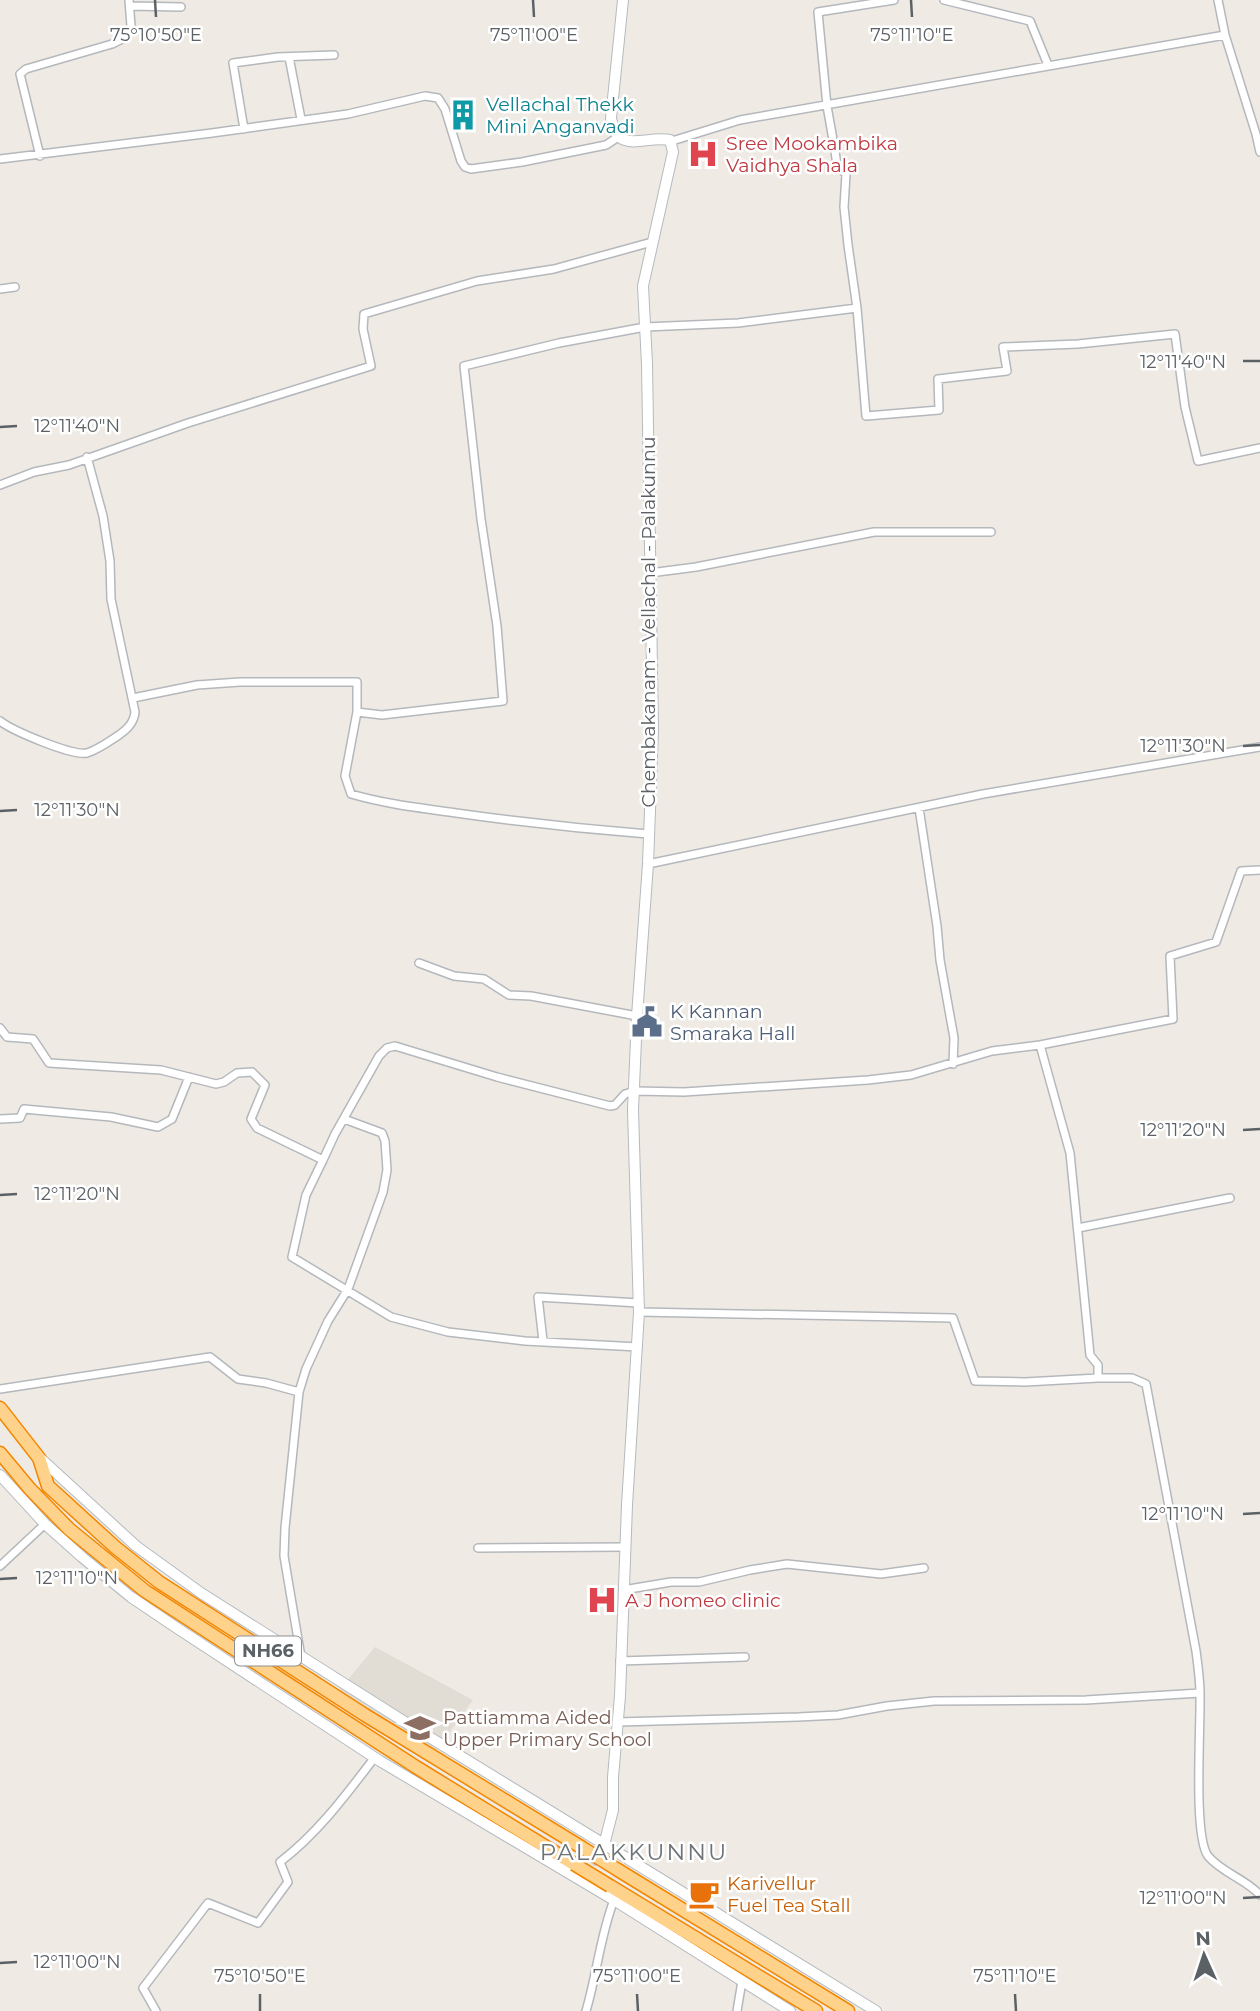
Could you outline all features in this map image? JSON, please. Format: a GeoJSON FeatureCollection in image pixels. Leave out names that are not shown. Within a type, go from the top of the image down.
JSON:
{"type":"FeatureCollection","features":[{"type":"Feature","properties":{"kind":"highway","name":"NH66"},"geometry":{"type":"LineString","coordinates":[[0,1408],[39,1458],[48,1486],[115,1547],[159,1582],[365,1715],[848,2011]]}},
{"type":"Feature","properties":{"kind":"highway","name":"NH66"},"geometry":{"type":"LineString","coordinates":[[0,1453],[69,1529],[145,1591],[381,1745],[816,2011]]}},
{"type":"Feature","properties":{"kind":"street"},"geometry":{"type":"LineString","coordinates":[[156,6],[164,0]]}},
{"type":"Feature","properties":{"kind":"street"},"geometry":{"type":"LineString","coordinates":[[623,0],[611,118],[613,130],[618,137],[628,142],[664,139],[672,141],[740,120],[1225,35]]}},
{"type":"Feature","properties":{"kind":"street"},"geometry":{"type":"LineString","coordinates":[[894,0],[818,12],[827,106],[837,166],[846,174],[844,207],[857,308],[866,415],[939,410],[937,379],[1007,372],[1003,347],[1078,344],[1175,334],[1185,407],[1198,461],[1260,448]]}},
{"type":"Feature","properties":{"kind":"street"},"geometry":{"type":"LineString","coordinates":[[944,0],[1030,21],[1048,65]]}},
{"type":"Feature","properties":{"kind":"street"},"geometry":{"type":"LineString","coordinates":[[1218,0],[1225,35],[1260,152]]}},
{"type":"Feature","properties":{"kind":"street"},"geometry":{"type":"LineString","coordinates":[[40,156],[20,74],[26,69],[112,44],[126,37],[131,26],[129,3],[181,7]]}},
{"type":"Feature","properties":{"kind":"street"},"geometry":{"type":"LineString","coordinates":[[244,129],[233,63],[334,55]]}},
{"type":"Feature","properties":{"kind":"street"},"geometry":{"type":"LineString","coordinates":[[289,57],[301,119]]}},
{"type":"Feature","properties":{"kind":"street"},"geometry":{"type":"LineString","coordinates":[[0,159],[40,156],[348,114],[425,96],[438,98],[445,109],[461,161],[465,167],[471,169],[606,145],[618,137]]}},
{"type":"Feature","properties":{"kind":"street","name":"Chembakanam - Vellachal - Palakunnu"},"geometry":{"type":"LineString","coordinates":[[604,1845],[612,1810],[638,1347],[633,1133],[653,730],[650,496],[643,286],[671,166],[672,141]]}},
{"type":"Feature","properties":{"kind":"street"},"geometry":{"type":"LineString","coordinates":[[0,485],[372,366],[363,329],[364,314],[477,281],[554,269],[652,242]]}},
{"type":"Feature","properties":{"kind":"street"},"geometry":{"type":"LineString","coordinates":[[0,289],[15,287]]}},
{"type":"Feature","properties":{"kind":"street"},"geometry":{"type":"LineString","coordinates":[[356,712],[382,715],[503,701],[497,626],[481,519],[464,366],[559,343],[645,327],[738,323],[857,308]]}},
{"type":"Feature","properties":{"kind":"street"},"geometry":{"type":"LineString","coordinates":[[0,721],[28,736],[74,753],[85,753],[101,746],[134,720],[133,698],[111,599],[110,561],[103,516],[87,457]]}},
{"type":"Feature","properties":{"kind":"street"},"geometry":{"type":"LineString","coordinates":[[650,573],[696,567],[874,532],[991,533]]}},
{"type":"Feature","properties":{"kind":"street"},"geometry":{"type":"LineString","coordinates":[[133,698],[197,685],[240,682],[356,682],[356,712],[345,776],[351,794],[376,802],[487,818],[648,834]]}},
{"type":"Feature","properties":{"kind":"street"},"geometry":{"type":"LineString","coordinates":[[648,864],[983,794],[1260,747]]}},
{"type":"Feature","properties":{"kind":"street"},"geometry":{"type":"LineString","coordinates":[[919,808],[940,960],[954,1038],[953,1064]]}},
{"type":"Feature","properties":{"kind":"street"},"geometry":{"type":"LineString","coordinates":[[638,1347],[543,1342],[449,1332],[391,1317],[292,1257],[306,1195],[344,1119],[379,1056],[387,1048],[395,1046],[497,1077],[610,1106],[615,1105],[625,1094],[635,1091],[684,1092],[911,1075],[992,1051],[1040,1045],[1173,1019],[1170,956],[1216,942],[1241,871],[1260,870]]}},
{"type":"Feature","properties":{"kind":"street"},"geometry":{"type":"LineString","coordinates":[[419,963],[454,976],[484,979],[509,995],[531,996],[637,1016]]}},
{"type":"Feature","properties":{"kind":"street"},"geometry":{"type":"LineString","coordinates":[[0,1028],[7,1037],[33,1039],[49,1063],[161,1070],[216,1084],[225,1082],[237,1073],[252,1072],[265,1085],[251,1119],[257,1128],[323,1160]]}},
{"type":"Feature","properties":{"kind":"street"},"geometry":{"type":"LineString","coordinates":[[1040,1045],[1070,1153],[1090,1354],[1098,1365],[1098,1378]]}},
{"type":"Feature","properties":{"kind":"street"},"geometry":{"type":"LineString","coordinates":[[0,1119],[20,1118],[24,1109],[111,1117],[158,1127],[172,1119],[189,1077]]}},
{"type":"Feature","properties":{"kind":"street"},"geometry":{"type":"LineString","coordinates":[[301,1657],[284,1556],[299,1392],[306,1369],[328,1321],[348,1289],[383,1192],[387,1170],[382,1133],[344,1119]]}},
{"type":"Feature","properties":{"kind":"street"},"geometry":{"type":"LineString","coordinates":[[1078,1228],[1230,1198]]}},
{"type":"Feature","properties":{"kind":"street"},"geometry":{"type":"LineString","coordinates":[[543,1342],[538,1297],[639,1307],[953,1318],[975,1381],[1132,1378],[1146,1384],[1196,1651],[1200,1693],[1198,1785],[1202,1837],[1206,1853],[1216,1864],[1254,1888],[1260,1895]]}},
{"type":"Feature","properties":{"kind":"street"},"geometry":{"type":"LineString","coordinates":[[0,1389],[210,1357],[238,1379],[299,1392]]}},
{"type":"Feature","properties":{"kind":"street"},"geometry":{"type":"LineString","coordinates":[[39,1458],[136,1546],[201,1593],[876,2011]]}},
{"type":"Feature","properties":{"kind":"street"},"geometry":{"type":"LineString","coordinates":[[0,1475],[45,1524],[131,1597],[374,1757],[614,1900],[790,2011]]}},
{"type":"Feature","properties":{"kind":"street"},"geometry":{"type":"LineString","coordinates":[[0,1566],[45,1524]]}},
{"type":"Feature","properties":{"kind":"street"},"geometry":{"type":"LineString","coordinates":[[478,1548],[625,1547]]}},
{"type":"Feature","properties":{"kind":"street"},"geometry":{"type":"LineString","coordinates":[[623,1590],[671,1582],[699,1582],[787,1564],[881,1574],[924,1568]]}},
{"type":"Feature","properties":{"kind":"street"},"geometry":{"type":"LineString","coordinates":[[620,1661],[745,1657]]}},
{"type":"Feature","properties":{"kind":"street"},"geometry":{"type":"LineString","coordinates":[[618,1722],[838,1715],[887,1706],[934,1702],[1086,1700],[1200,1693]]}},
{"type":"Feature","properties":{"kind":"street"},"geometry":{"type":"LineString","coordinates":[[156,2011],[143,1988],[208,1903],[258,1923],[288,1882],[281,1862],[302,1845],[344,1798],[374,1757]]}},
{"type":"Feature","properties":{"kind":"street"},"geometry":{"type":"LineString","coordinates":[[586,2011],[606,1921],[614,1900]]}},
{"type":"Feature","properties":{"kind":"street"},"geometry":{"type":"LineString","coordinates":[[737,2011],[741,1981]]}},
{"type":"Feature","properties":{"kind":"shaded area","name":"Pattiamma Aided Upper Primary School"},"geometry":{"type":"Polygon","coordinates":[[[375,1647],[473,1700],[433,1755],[335,1695],[375,1647]]]}},
{"type":"Feature","properties":{"kind":"tunnel"},"geometry":{"type":"LineString","coordinates":[[583,1876],[604,1845]]}},
{"type":"Feature","properties":{"kind":"place","name":"Vellachal Thekk Mini Anganvadi"},"geometry":{"type":"Point","coordinates":[463,115]}},
{"type":"Feature","properties":{"kind":"place","name":"Sree Mookambika Vaidhya Shala"},"geometry":{"type":"Point","coordinates":[703,154]}},
{"type":"Feature","properties":{"kind":"place","name":"K Kannan Smaraka Hall"},"geometry":{"type":"Point","coordinates":[647,1022]}},
{"type":"Feature","properties":{"kind":"place","name":"A J homeo clinic"},"geometry":{"type":"Point","coordinates":[602,1600]}},
{"type":"Feature","properties":{"kind":"place","name":"Pattiamma Aided Upper Primary School"},"geometry":{"type":"Point","coordinates":[420,1728]}},
{"type":"Feature","properties":{"kind":"place","name":"Karivellur Fuel Tea Stall"},"geometry":{"type":"Point","coordinates":[704,1894]}},
{"type":"Feature","properties":{"kind":"district","name":"PALAKKUNNU"},"geometry":{"type":"Point","coordinates":[634,1852]}}]}
